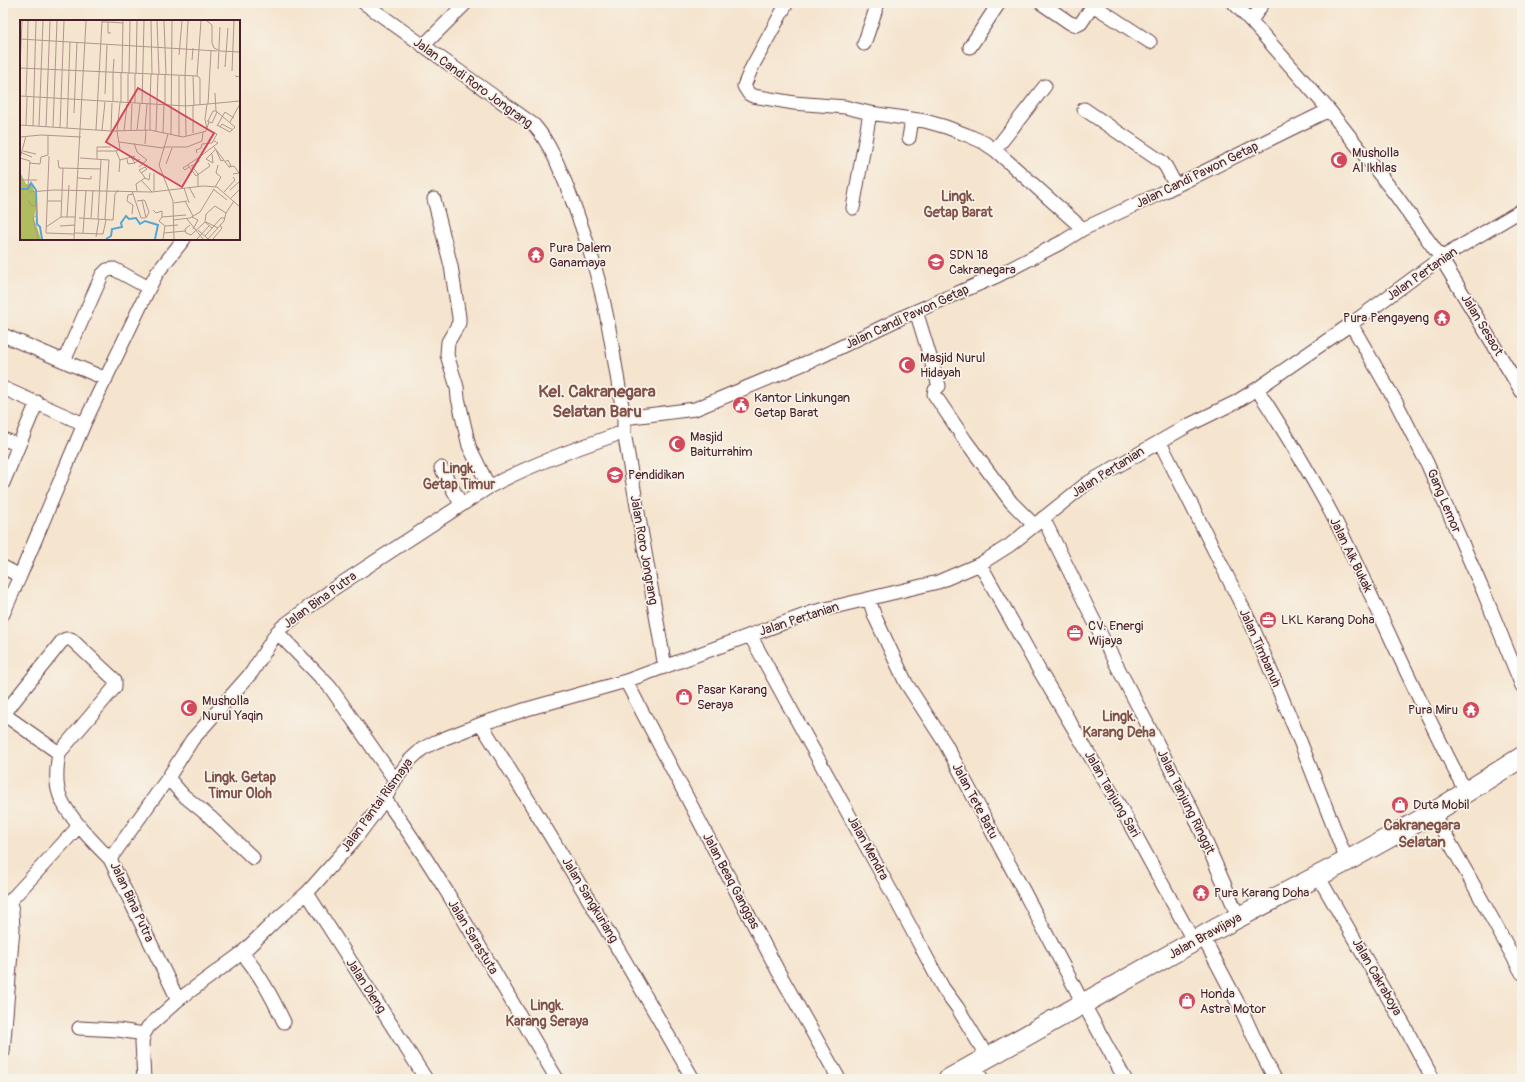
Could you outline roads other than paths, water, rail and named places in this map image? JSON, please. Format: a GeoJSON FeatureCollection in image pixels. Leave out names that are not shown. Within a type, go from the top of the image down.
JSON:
{"type":"FeatureCollection","features":[{"type":"Feature","properties":{"kind":"main road","name":"Jalan Brawijaya"},"geometry":{"type":"LineString","coordinates":[[949,1079],[981,1067],[1083,1003],[1433,813],[1522,757]]}},
{"type":"Feature","properties":{"kind":"street","name":"Jalan Candi Roro Jongrang"},"geometry":{"type":"LineString","coordinates":[[364,3],[534,125],[548,147],[563,178]]}},
{"type":"Feature","properties":{"kind":"street"},"geometry":{"type":"LineString","coordinates":[[422,46],[466,3]]}},
{"type":"Feature","properties":{"kind":"street"},"geometry":{"type":"LineString","coordinates":[[787,3],[752,67],[744,86],[749,94],[794,103],[845,107],[870,113],[912,119],[946,127],[983,142],[995,150],[1083,229]]}},
{"type":"Feature","properties":{"kind":"street"},"geometry":{"type":"LineString","coordinates":[[864,44],[878,3]]}},
{"type":"Feature","properties":{"kind":"street"},"geometry":{"type":"LineString","coordinates":[[970,47],[999,3]]}},
{"type":"Feature","properties":{"kind":"street"},"geometry":{"type":"LineString","coordinates":[[1041,3],[1070,23],[1077,25],[1081,23],[1091,8],[1099,8],[1150,42]]}},
{"type":"Feature","properties":{"kind":"street","name":"Jalan Sesaot"},"geometry":{"type":"LineString","coordinates":[[1234,3],[1251,20],[1329,110],[1395,194],[1441,258],[1522,392]]}},
{"type":"Feature","properties":{"kind":"street"},"geometry":{"type":"LineString","coordinates":[[1251,20],[1263,3]]}},
{"type":"Feature","properties":{"kind":"street"},"geometry":{"type":"LineString","coordinates":[[995,150],[1045,86]]}},
{"type":"Feature","properties":{"kind":"street"},"geometry":{"type":"LineString","coordinates":[[1084,109],[1162,162],[1176,186]]}},
{"type":"Feature","properties":{"kind":"street","name":"Jalan Candi Pawon Getap"},"geometry":{"type":"LineString","coordinates":[[624,418],[695,409],[820,357],[916,311],[997,276],[1083,229],[1176,186],[1329,110]]}},
{"type":"Feature","properties":{"kind":"street"},"geometry":{"type":"LineString","coordinates":[[853,208],[870,113]]}},
{"type":"Feature","properties":{"kind":"street"},"geometry":{"type":"LineString","coordinates":[[909,138],[912,119]]}},
{"type":"Feature","properties":{"kind":"street","name":"Jalan Roro Jongrang"},"geometry":{"type":"LineString","coordinates":[[563,178],[591,253],[603,301],[665,667]]}},
{"type":"Feature","properties":{"kind":"street"},"geometry":{"type":"LineString","coordinates":[[434,199],[451,266],[459,317],[459,323],[448,342],[447,356],[456,387],[469,446],[489,487]]}},
{"type":"Feature","properties":{"kind":"street","name":"Jalan Pertanian"},"geometry":{"type":"LineString","coordinates":[[665,667],[813,612],[938,582],[980,564],[1010,544],[1086,484],[1257,389],[1351,324],[1441,258],[1522,210]]}},
{"type":"Feature","properties":{"kind":"street"},"geometry":{"type":"LineString","coordinates":[[3,614],[84,424],[149,288],[157,273],[183,240]]}},
{"type":"Feature","properties":{"kind":"street"},"geometry":{"type":"LineString","coordinates":[[64,361],[102,275],[108,270],[114,269],[149,288]]}},
{"type":"Feature","properties":{"kind":"street","name":"Jalan Tanjung Ringgit"},"geometry":{"type":"LineString","coordinates":[[916,311],[939,386],[935,390],[934,394],[965,440],[1011,502],[1038,522],[1102,637],[1192,810],[1239,918]]}},
{"type":"Feature","properties":{"kind":"street","name":"Gang Lemor"},"geometry":{"type":"LineString","coordinates":[[1351,324],[1397,404],[1427,463],[1484,593],[1522,686]]}},
{"type":"Feature","properties":{"kind":"street"},"geometry":{"type":"LineString","coordinates":[[3,335],[106,379]]}},
{"type":"Feature","properties":{"kind":"street"},"geometry":{"type":"LineString","coordinates":[[3,388],[84,424]]}},
{"type":"Feature","properties":{"kind":"street","name":"Jalan Aik Bukak"},"geometry":{"type":"LineString","coordinates":[[1257,389],[1301,458],[1342,535],[1466,792]]}},
{"type":"Feature","properties":{"kind":"street"},"geometry":{"type":"LineString","coordinates":[[3,483],[37,402]]}},
{"type":"Feature","properties":{"kind":"street","name":"Jalan Bina Putra"},"geometry":{"type":"LineString","coordinates":[[178,1000],[110,859],[168,778],[192,740],[252,672],[277,632],[287,622],[461,504],[489,487],[511,475],[565,452],[624,432]]}},
{"type":"Feature","properties":{"kind":"street"},"geometry":{"type":"LineString","coordinates":[[3,439],[19,445]]}},
{"type":"Feature","properties":{"kind":"street","name":"Jalan Timbanuh"},"geometry":{"type":"LineString","coordinates":[[1160,442],[1253,628],[1300,741],[1347,861]]}},
{"type":"Feature","properties":{"kind":"street"},"geometry":{"type":"LineString","coordinates":[[441,468],[461,504]]}},
{"type":"Feature","properties":{"kind":"street","name":"Jalan Tanjung Sari"},"geometry":{"type":"LineString","coordinates":[[980,564],[1039,670],[1198,940],[1241,1009],[1275,1079]]}},
{"type":"Feature","properties":{"kind":"street"},"geometry":{"type":"LineString","coordinates":[[3,567],[20,576]]}},
{"type":"Feature","properties":{"kind":"street","name":"Jalan Tete Batu"},"geometry":{"type":"LineString","coordinates":[[869,599],[875,617],[906,684],[945,743],[1125,1079]]}},
{"type":"Feature","properties":{"kind":"street"},"geometry":{"type":"LineString","coordinates":[[277,632],[330,687],[395,780]]}},
{"type":"Feature","properties":{"kind":"street","name":"Jalan Mendra"},"geometry":{"type":"LineString","coordinates":[[750,635],[894,895],[943,988],[958,1006],[981,1067]]}},
{"type":"Feature","properties":{"kind":"street"},"geometry":{"type":"LineString","coordinates":[[59,753],[9,718],[6,713],[62,641],[71,639],[112,676],[115,680],[115,687],[59,753],[57,775],[58,793],[62,802],[79,826],[110,859]]}},
{"type":"Feature","properties":{"kind":"street","name":"Jalan Pantai Rismaya"},"geometry":{"type":"LineString","coordinates":[[144,1034],[151,1024],[178,1000],[242,953],[306,893],[355,839],[385,799],[395,780],[410,760],[422,749],[481,724],[527,709],[626,681],[665,667]]}},
{"type":"Feature","properties":{"kind":"street","name":"Jalan Beaq Ganggas"},"geometry":{"type":"LineString","coordinates":[[626,681],[778,971],[839,1079]]}},
{"type":"Feature","properties":{"kind":"street","name":"Jalan Sangkuriang"},"geometry":{"type":"LineString","coordinates":[[481,724],[559,847],[693,1079]]}},
{"type":"Feature","properties":{"kind":"street"},"geometry":{"type":"LineString","coordinates":[[168,778],[183,795],[210,817],[252,858]]}},
{"type":"Feature","properties":{"kind":"street","name":"Jalan Sarastuta"},"geometry":{"type":"LineString","coordinates":[[385,799],[408,831],[456,908],[557,1079]]}},
{"type":"Feature","properties":{"kind":"street"},"geometry":{"type":"LineString","coordinates":[[1433,813],[1522,973]]}},
{"type":"Feature","properties":{"kind":"street"},"geometry":{"type":"LineString","coordinates":[[3,1052],[13,928],[12,912],[6,900],[79,826]]}},
{"type":"Feature","properties":{"kind":"street","name":"Jalan Cakraboya"},"geometry":{"type":"LineString","coordinates":[[1318,876],[1405,1026],[1433,1079]]}},
{"type":"Feature","properties":{"kind":"street","name":"Jalan Dieng"},"geometry":{"type":"LineString","coordinates":[[306,893],[426,1079]]}},
{"type":"Feature","properties":{"kind":"street"},"geometry":{"type":"LineString","coordinates":[[242,953],[256,968],[271,994],[284,1022]]}},
{"type":"Feature","properties":{"kind":"street"},"geometry":{"type":"LineString","coordinates":[[79,1028],[118,1030],[144,1034],[142,1046],[144,1079]]}},
{"type":"Feature","properties":{"kind":"place","name":"Musholla Al Ikhlas"},"geometry":{"type":"Point","coordinates":[1339,160]}},
{"type":"Feature","properties":{"kind":"place","name":"Pura Dalem Ganamaya"},"geometry":{"type":"Point","coordinates":[536,255]}},
{"type":"Feature","properties":{"kind":"place","name":"SDN 18 Cakranegara"},"geometry":{"type":"Point","coordinates":[936,262]}},
{"type":"Feature","properties":{"kind":"place","name":"Pura Pengayeng"},"geometry":{"type":"Point","coordinates":[1442,318]}},
{"type":"Feature","properties":{"kind":"place","name":"Masjid Nurul Hidayah"},"geometry":{"type":"Point","coordinates":[907,365]}},
{"type":"Feature","properties":{"kind":"place","name":"Kantor Linkungan Getap Barat"},"geometry":{"type":"Point","coordinates":[741,405]}},
{"type":"Feature","properties":{"kind":"place","name":"Masjid Baiturrahim"},"geometry":{"type":"Point","coordinates":[677,444]}},
{"type":"Feature","properties":{"kind":"place","name":"Pendidikan"},"geometry":{"type":"Point","coordinates":[615,475]}},
{"type":"Feature","properties":{"kind":"place","name":"LKL Karang Doha"},"geometry":{"type":"Point","coordinates":[1268,620]}},
{"type":"Feature","properties":{"kind":"place","name":"CV. Energi Wijaya"},"geometry":{"type":"Point","coordinates":[1075,633]}},
{"type":"Feature","properties":{"kind":"place","name":"Pasar Karang Seraya"},"geometry":{"type":"Point","coordinates":[684,697]}},
{"type":"Feature","properties":{"kind":"place","name":"Musholla Nurul Yaqin"},"geometry":{"type":"Point","coordinates":[189,708]}},
{"type":"Feature","properties":{"kind":"place","name":"Pura Miru"},"geometry":{"type":"Point","coordinates":[1471,710]}},
{"type":"Feature","properties":{"kind":"place","name":"Duta Mobil"},"geometry":{"type":"Point","coordinates":[1400,805]}},
{"type":"Feature","properties":{"kind":"place","name":"Pura Karang Doha"},"geometry":{"type":"Point","coordinates":[1201,893]}},
{"type":"Feature","properties":{"kind":"place","name":"Honda Astra Motor"},"geometry":{"type":"Point","coordinates":[1187,1001]}},
{"type":"Feature","properties":{"kind":"district","name":"Lingk. Getap Barat"},"geometry":{"type":"Point","coordinates":[958,204]}},
{"type":"Feature","properties":{"kind":"district","name":"Kel. Cakranegara Selatan Baru"},"geometry":{"type":"Point","coordinates":[597,401]}},
{"type":"Feature","properties":{"kind":"district","name":"Lingk. Getap Timur"},"geometry":{"type":"Point","coordinates":[459,476]}},
{"type":"Feature","properties":{"kind":"district","name":"Lingk. Karang Deha"},"geometry":{"type":"Point","coordinates":[1119,724]}},
{"type":"Feature","properties":{"kind":"district","name":"Lingk. Getap Timur Oloh"},"geometry":{"type":"Point","coordinates":[240,786]}},
{"type":"Feature","properties":{"kind":"district","name":"Cakranegara Selatan"},"geometry":{"type":"Point","coordinates":[1422,834]}},
{"type":"Feature","properties":{"kind":"district","name":"Lingk. Karang Seraya"},"geometry":{"type":"Point","coordinates":[547,1014]}}]}
